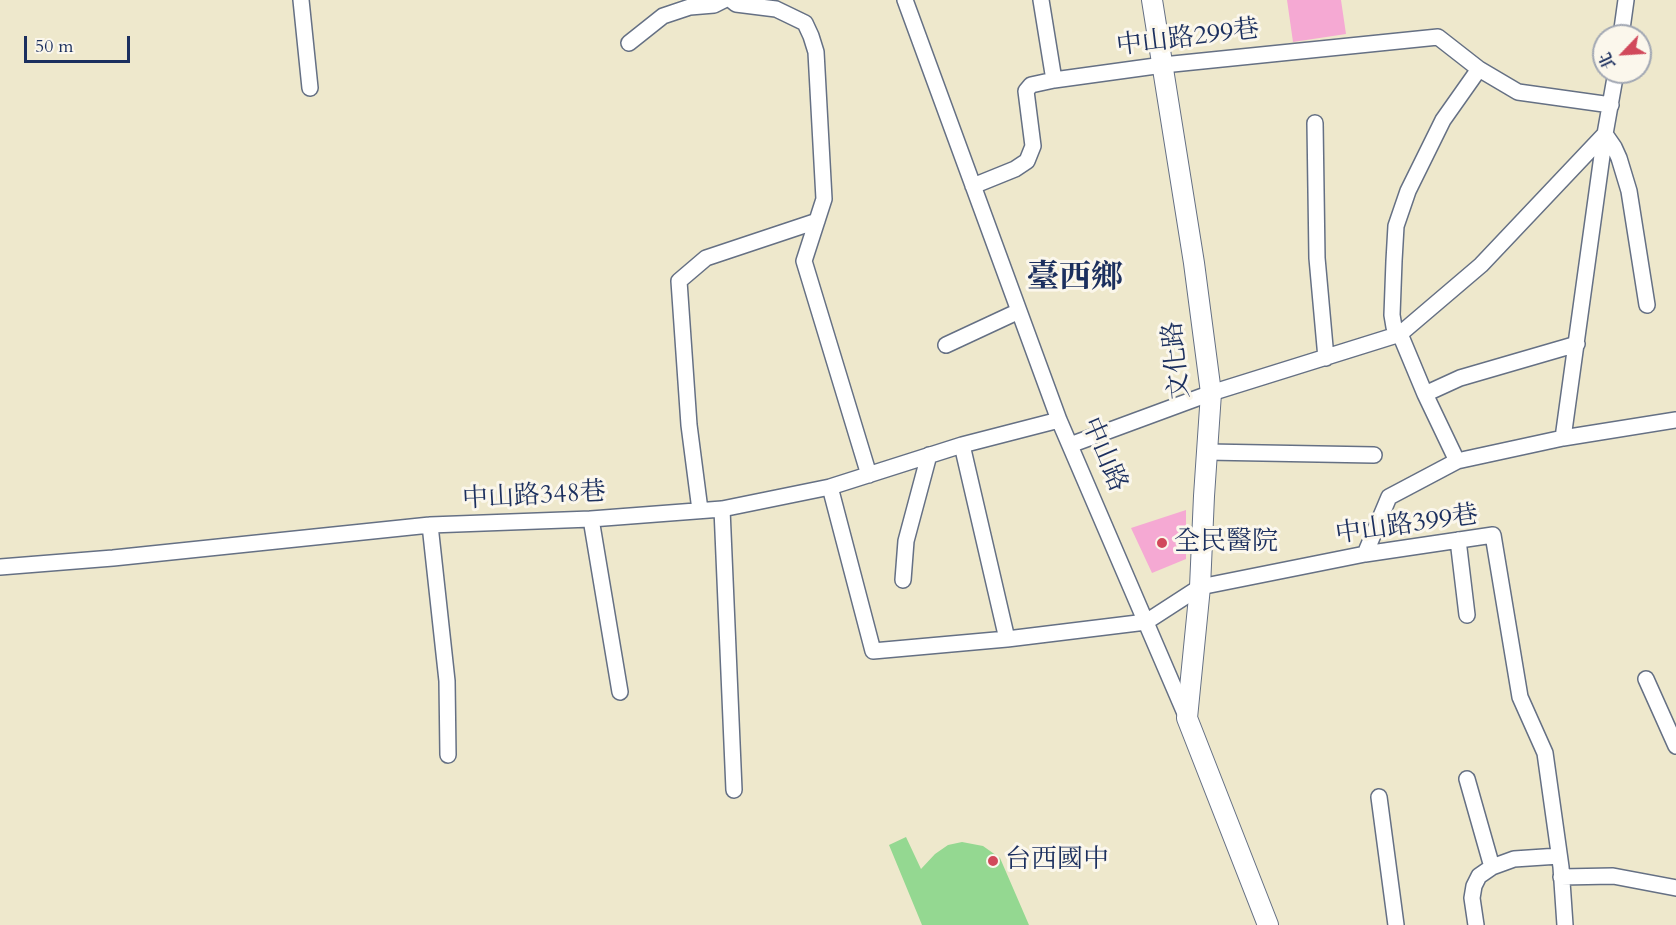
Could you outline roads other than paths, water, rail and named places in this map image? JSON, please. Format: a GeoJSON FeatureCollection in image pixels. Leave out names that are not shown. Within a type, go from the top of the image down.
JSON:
{"type":"FeatureCollection","features":[{"type":"Feature","properties":{"kind":"main road","name":"文化路"},"geometry":{"type":"LineString","coordinates":[[1152,0],[1194,263],[1211,393],[1200,587],[1187,718]]}},
{"type":"Feature","properties":{"kind":"main road","name":"中山路"},"geometry":{"type":"LineString","coordinates":[[1187,718],[1268,925]]}},
{"type":"Feature","properties":{"kind":"street"},"geometry":{"type":"LineString","coordinates":[[301,0],[310,88]]}},
{"type":"Feature","properties":{"kind":"street"},"geometry":{"type":"LineString","coordinates":[[629,44],[663,16],[690,7],[714,5],[724,0]]}},
{"type":"Feature","properties":{"kind":"street"},"geometry":{"type":"LineString","coordinates":[[731,0],[736,4],[776,9],[805,23],[812,36],[816,52],[824,199],[804,261],[869,475]]}},
{"type":"Feature","properties":{"kind":"street","name":"中山路"},"geometry":{"type":"LineString","coordinates":[[905,0],[1059,420],[1187,718]]}},
{"type":"Feature","properties":{"kind":"street"},"geometry":{"type":"LineString","coordinates":[[1041,0],[1054,80]]}},
{"type":"Feature","properties":{"kind":"street"},"geometry":{"type":"LineString","coordinates":[[1623,24],[1626,0]]}},
{"type":"Feature","properties":{"kind":"street","name":"中山路299巷"},"geometry":{"type":"LineString","coordinates":[[973,186],[1015,169],[1027,161],[1033,146],[1026,91],[1031,85],[1163,65],[1438,37],[1479,69],[1518,92],[1611,105]]}},
{"type":"Feature","properties":{"kind":"street"},"geometry":{"type":"LineString","coordinates":[[1456,461],[1400,334],[1394,327],[1392,315],[1396,226],[1408,191],[1443,120],[1479,69]]}},
{"type":"Feature","properties":{"kind":"street"},"geometry":{"type":"LineString","coordinates":[[1563,438],[1605,134],[1614,84]]}},
{"type":"Feature","properties":{"kind":"street"},"geometry":{"type":"LineString","coordinates":[[1315,123],[1317,258],[1326,358]]}},
{"type":"Feature","properties":{"kind":"street"},"geometry":{"type":"LineString","coordinates":[[1070,445],[1211,393],[1400,334],[1481,265],[1605,134]]}},
{"type":"Feature","properties":{"kind":"street"},"geometry":{"type":"LineString","coordinates":[[1605,134],[1619,158],[1629,191],[1647,305]]}},
{"type":"Feature","properties":{"kind":"street"},"geometry":{"type":"LineString","coordinates":[[700,510],[689,425],[679,281],[706,258],[817,221]]}},
{"type":"Feature","properties":{"kind":"street"},"geometry":{"type":"LineString","coordinates":[[946,345],[1019,311]]}},
{"type":"Feature","properties":{"kind":"street"},"geometry":{"type":"LineString","coordinates":[[1425,394],[1460,378],[1577,344]]}},
{"type":"Feature","properties":{"kind":"street","name":"中山路348巷"},"geometry":{"type":"LineString","coordinates":[[0,567],[113,558],[430,525],[591,519],[722,509],[830,487],[962,445],[1059,420]]}},
{"type":"Feature","properties":{"kind":"street"},"geometry":{"type":"LineString","coordinates":[[1365,554],[1389,497],[1456,461],[1563,438],[1676,420]]}},
{"type":"Feature","properties":{"kind":"street"},"geometry":{"type":"LineString","coordinates":[[962,445],[1007,639]]}},
{"type":"Feature","properties":{"kind":"street"},"geometry":{"type":"LineString","coordinates":[[1207,452],[1374,455]]}},
{"type":"Feature","properties":{"kind":"street"},"geometry":{"type":"LineString","coordinates":[[903,580],[906,541],[929,456]]}},
{"type":"Feature","properties":{"kind":"street"},"geometry":{"type":"LineString","coordinates":[[830,487],[873,651],[1007,639],[1146,622]]}},
{"type":"Feature","properties":{"kind":"street"},"geometry":{"type":"LineString","coordinates":[[722,509],[734,790]]}},
{"type":"Feature","properties":{"kind":"street"},"geometry":{"type":"LineString","coordinates":[[591,519],[620,693]]}},
{"type":"Feature","properties":{"kind":"street"},"geometry":{"type":"LineString","coordinates":[[430,525],[447,681],[448,754]]}},
{"type":"Feature","properties":{"kind":"street","name":"中山路399巷"},"geometry":{"type":"LineString","coordinates":[[1146,622],[1200,587],[1365,554],[1493,535],[1520,697],[1545,753],[1561,867]]}},
{"type":"Feature","properties":{"kind":"street"},"geometry":{"type":"LineString","coordinates":[[1458,540],[1467,615]]}},
{"type":"Feature","properties":{"kind":"street"},"geometry":{"type":"LineString","coordinates":[[1646,679],[1676,746]]}},
{"type":"Feature","properties":{"kind":"street"},"geometry":{"type":"LineString","coordinates":[[1467,779],[1492,867]]}},
{"type":"Feature","properties":{"kind":"street"},"geometry":{"type":"LineString","coordinates":[[1379,797],[1396,925]]}},
{"type":"Feature","properties":{"kind":"street"},"geometry":{"type":"LineString","coordinates":[[1476,925],[1472,898],[1479,876],[1492,867],[1514,859],[1676,888]]}},
{"type":"Feature","properties":{"kind":"street"},"geometry":{"type":"LineString","coordinates":[[1561,867],[1565,925]]}},
{"type":"Feature","properties":{"kind":"place","name":"全民醫院"},"geometry":{"type":"Point","coordinates":[1162,543]}},
{"type":"Feature","properties":{"kind":"place","name":"台西國中"},"geometry":{"type":"Point","coordinates":[993,861]}},
{"type":"Feature","properties":{"kind":"district","name":"臺西鄉"},"geometry":{"type":"Point","coordinates":[1075,280]}}]}
